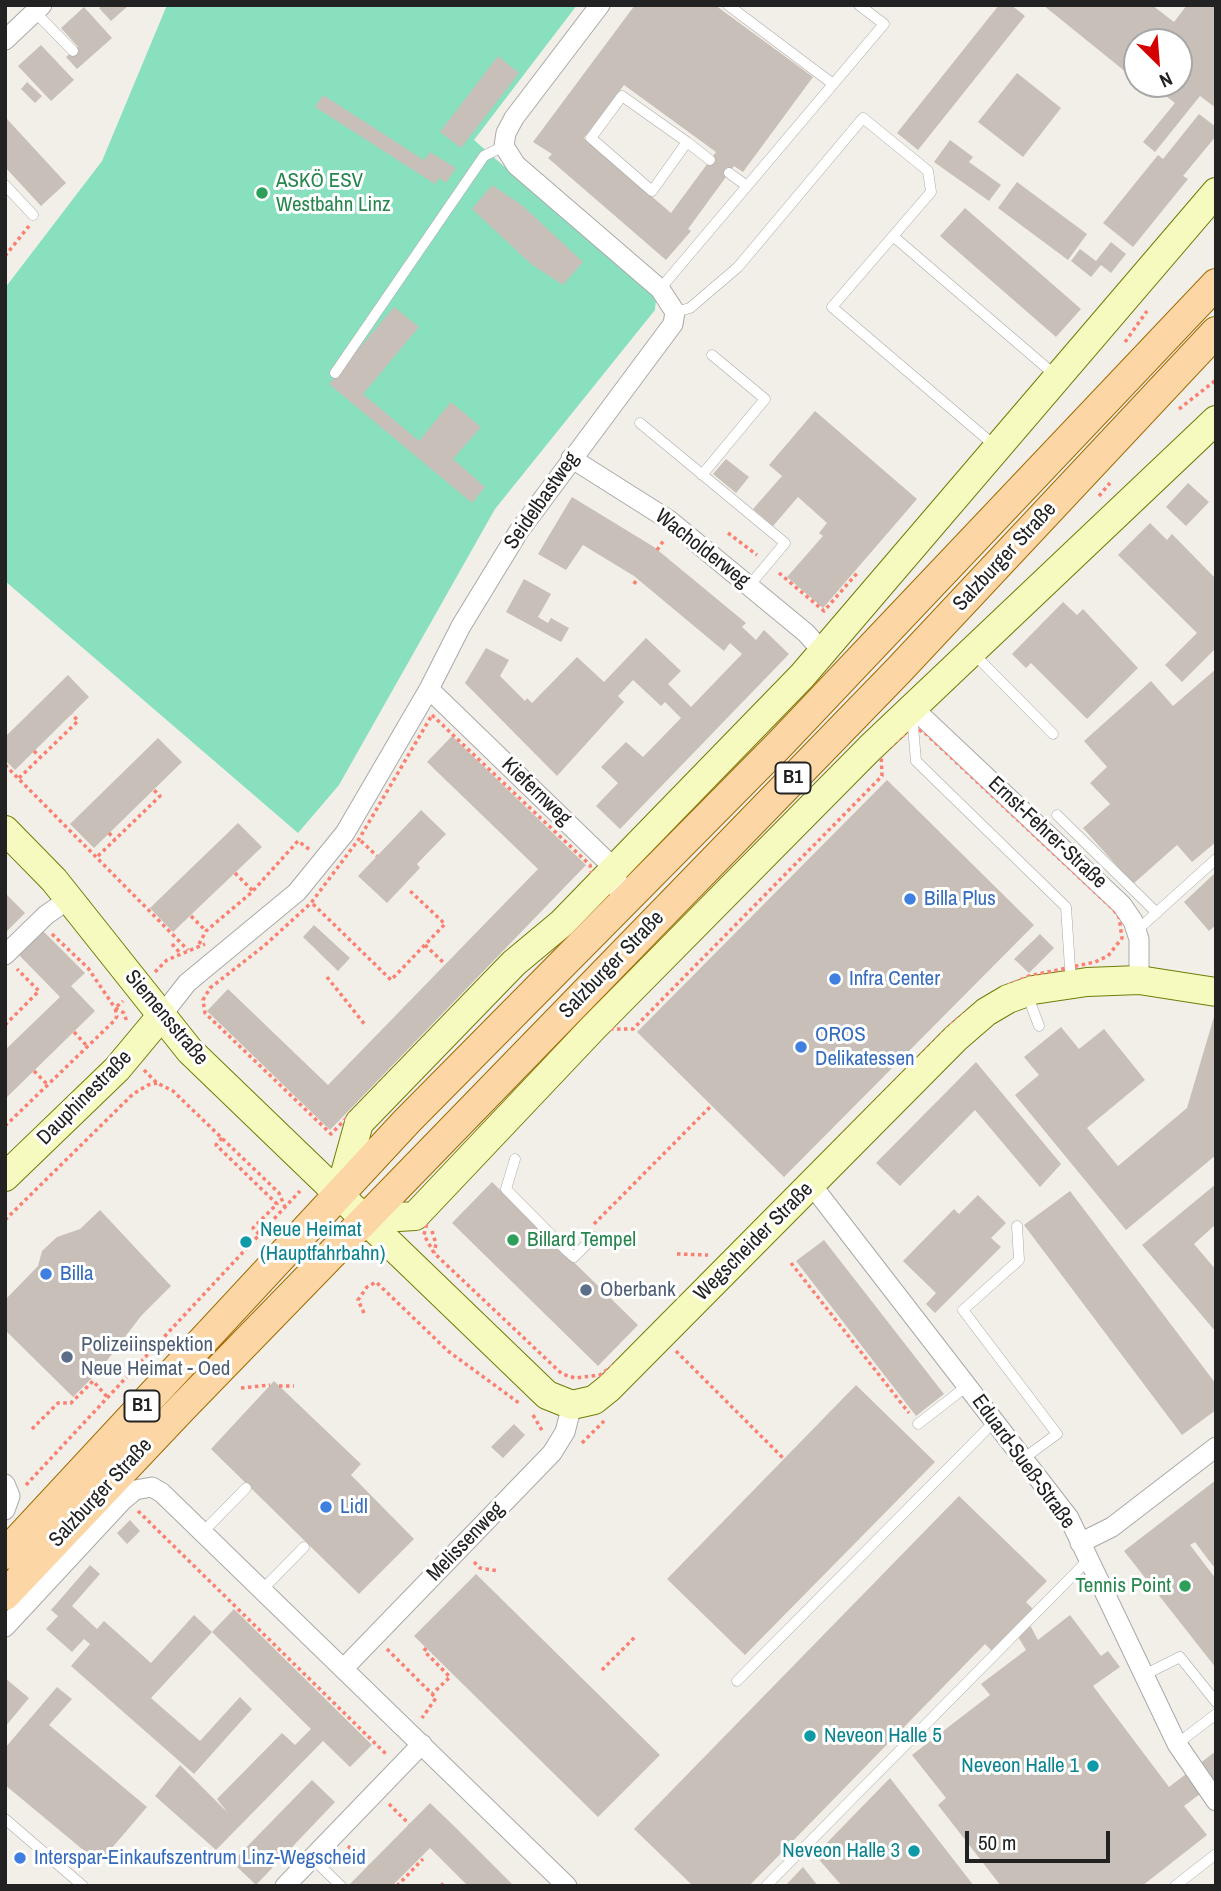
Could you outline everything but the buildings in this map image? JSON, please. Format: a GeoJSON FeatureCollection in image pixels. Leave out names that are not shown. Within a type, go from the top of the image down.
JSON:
{"type":"FeatureCollection","features":[{"type":"Feature","properties":{"kind":"main road","name":"Salzburger Straße"},"geometry":{"type":"LineString","coordinates":[[5,1554],[407,1121],[622,906],[937,580],[1216,284]]}},
{"type":"Feature","properties":{"kind":"main road","name":"Salzburger Straße"},"geometry":{"type":"LineString","coordinates":[[5,1595],[365,1219],[898,671],[1216,332]]}},
{"type":"Feature","properties":{"kind":"street"},"geometry":{"type":"LineString","coordinates":[[600,5],[514,118],[506,133],[505,146],[516,165],[660,289],[675,312]]}},
{"type":"Feature","properties":{"kind":"street"},"geometry":{"type":"LineString","coordinates":[[5,40],[38,9]]}},
{"type":"Feature","properties":{"kind":"street","name":"Salzburger Straße"},"geometry":{"type":"LineString","coordinates":[[339,1195],[359,1123],[514,963],[562,923],[823,652],[1212,198]]}},
{"type":"Feature","properties":{"kind":"street","name":"Seidelbastweg"},"geometry":{"type":"LineString","coordinates":[[162,1014],[187,983],[269,916],[323,862],[358,812],[488,581],[571,458],[666,335],[673,324],[675,312]]}},
{"type":"Feature","properties":{"kind":"street"},"geometry":{"type":"LineString","coordinates":[[365,1219],[415,1216],[593,1028],[912,718],[972,652],[1216,420]]}},
{"type":"Feature","properties":{"kind":"street","name":"Wacholderweg"},"geometry":{"type":"LineString","coordinates":[[571,458],[669,520],[806,633],[823,652]]}},
{"type":"Feature","properties":{"kind":"street","name":"Kiefernweg"},"geometry":{"type":"LineString","coordinates":[[429,689],[615,869]]}},
{"type":"Feature","properties":{"kind":"street","name":"Ernst-Fehrer-Straße"},"geometry":{"type":"LineString","coordinates":[[912,718],[1122,905],[1139,939],[1139,980]]}},
{"type":"Feature","properties":{"kind":"street","name":"Siemensstraße"},"geometry":{"type":"LineString","coordinates":[[5,830],[61,905],[162,1014],[190,1051],[339,1195]]}},
{"type":"Feature","properties":{"kind":"street"},"geometry":{"type":"LineString","coordinates":[[615,869],[622,906]]}},
{"type":"Feature","properties":{"kind":"street"},"geometry":{"type":"LineString","coordinates":[[7,958],[61,905]]}},
{"type":"Feature","properties":{"kind":"street","name":"Wegscheider Straße"},"geometry":{"type":"LineString","coordinates":[[572,1405],[594,1400],[609,1388],[812,1174],[986,1012],[1027,992],[1071,984],[1139,980],[1216,992]]}},
{"type":"Feature","properties":{"kind":"street","name":"Dauphinestraße"},"geometry":{"type":"LineString","coordinates":[[5,1177],[117,1069],[162,1014]]}},
{"type":"Feature","properties":{"kind":"street","name":"Eduard-Sueß-Straße"},"geometry":{"type":"LineString","coordinates":[[812,1174],[967,1386],[1069,1518],[1177,1744],[1216,1801]]}},
{"type":"Feature","properties":{"kind":"street"},"geometry":{"type":"LineString","coordinates":[[339,1195],[547,1395],[572,1405]]}},
{"type":"Feature","properties":{"kind":"street","name":"Melissenweg"},"geometry":{"type":"LineString","coordinates":[[344,1668],[552,1453],[565,1432],[572,1405]]}},
{"type":"Feature","properties":{"kind":"street"},"geometry":{"type":"LineString","coordinates":[[1084,1551],[1216,1447]]}},
{"type":"Feature","properties":{"kind":"street"},"geometry":{"type":"LineString","coordinates":[[5,1628],[122,1501],[145,1487],[162,1493],[567,1886]]}},
{"type":"Feature","properties":{"kind":"street"},"geometry":{"type":"LineString","coordinates":[[285,1886],[415,1738]]}},
{"type":"Feature","properties":{"kind":"lane"},"geometry":{"type":"LineString","coordinates":[[728,5],[833,84]]}},
{"type":"Feature","properties":{"kind":"lane"},"geometry":{"type":"LineString","coordinates":[[660,289],[884,24],[859,5]]}},
{"type":"Feature","properties":{"kind":"lane"},"geometry":{"type":"LineString","coordinates":[[38,9],[73,51]]}},
{"type":"Feature","properties":{"kind":"lane"},"geometry":{"type":"LineString","coordinates":[[687,142],[652,191],[591,138],[622,96],[687,142],[710,160]]}},
{"type":"Feature","properties":{"kind":"lane"},"geometry":{"type":"LineString","coordinates":[[675,312],[690,308],[738,267],[863,118],[928,171],[931,192],[832,307],[997,448]]}},
{"type":"Feature","properties":{"kind":"lane"},"geometry":{"type":"LineString","coordinates":[[335,373],[484,156],[505,146]]}},
{"type":"Feature","properties":{"kind":"lane"},"geometry":{"type":"LineString","coordinates":[[729,173],[747,186]]}},
{"type":"Feature","properties":{"kind":"lane"},"geometry":{"type":"LineString","coordinates":[[5,185],[33,215]]}},
{"type":"Feature","properties":{"kind":"lane"},"geometry":{"type":"LineString","coordinates":[[893,236],[1058,377]]}},
{"type":"Feature","properties":{"kind":"lane"},"geometry":{"type":"LineString","coordinates":[[702,475],[765,399],[712,355]]}},
{"type":"Feature","properties":{"kind":"lane"},"geometry":{"type":"LineString","coordinates":[[640,423],[785,543],[749,586]]}},
{"type":"Feature","properties":{"kind":"lane"},"geometry":{"type":"LineString","coordinates":[[972,652],[1054,734]]}},
{"type":"Feature","properties":{"kind":"lane"},"geometry":{"type":"LineString","coordinates":[[912,718],[916,761],[1066,908],[1071,984]]}},
{"type":"Feature","properties":{"kind":"lane"},"geometry":{"type":"LineString","coordinates":[[1057,815],[1157,913]]}},
{"type":"Feature","properties":{"kind":"lane"},"geometry":{"type":"LineString","coordinates":[[1135,928],[1157,913],[1216,859]]}},
{"type":"Feature","properties":{"kind":"lane"},"geometry":{"type":"LineString","coordinates":[[1027,992],[1039,1026]]}},
{"type":"Feature","properties":{"kind":"lane"},"geometry":{"type":"LineString","coordinates":[[515,1159],[506,1189],[574,1257],[594,1237]]}},
{"type":"Feature","properties":{"kind":"lane"},"geometry":{"type":"LineString","coordinates":[[1017,1226],[1019,1260],[963,1310],[1057,1434],[1023,1459]]}},
{"type":"Feature","properties":{"kind":"lane"},"geometry":{"type":"LineString","coordinates":[[918,1424],[967,1386]]}},
{"type":"Feature","properties":{"kind":"lane"},"geometry":{"type":"LineString","coordinates":[[737,1681],[994,1422]]}},
{"type":"Feature","properties":{"kind":"lane"},"geometry":{"type":"LineString","coordinates":[[203,1532],[246,1488]]}},
{"type":"Feature","properties":{"kind":"lane"},"geometry":{"type":"LineString","coordinates":[[262,1590],[304,1547]]}},
{"type":"Feature","properties":{"kind":"lane"},"geometry":{"type":"LineString","coordinates":[[766,1886],[995,1654],[1084,1551]]}},
{"type":"Feature","properties":{"kind":"lane"},"geometry":{"type":"LineString","coordinates":[[1144,1675],[1180,1657],[1216,1702]]}},
{"type":"Feature","properties":{"kind":"lane"},"geometry":{"type":"LineString","coordinates":[[1177,1744],[1216,1714]]}},
{"type":"Feature","properties":{"kind":"lane"},"geometry":{"type":"LineString","coordinates":[[5,1819],[83,1886]]}},
{"type":"Feature","properties":{"kind":"lane"},"geometry":{"type":"LineString","coordinates":[[1175,1886],[1216,1854]]}},
{"type":"Feature","properties":{"kind":"lane"},"geometry":{"type":"LineString","coordinates":[[312,1858],[341,1886]]}},
{"type":"Feature","properties":{"kind":"path"},"geometry":{"type":"LineString","coordinates":[[5,256],[33,220],[33,215]]}},
{"type":"Feature","properties":{"kind":"path"},"geometry":{"type":"LineString","coordinates":[[1178,411],[1216,380]]}},
{"type":"Feature","properties":{"kind":"path"},"geometry":{"type":"LineString","coordinates":[[657,550],[668,534]]}},
{"type":"Feature","properties":{"kind":"path"},"geometry":{"type":"LineString","coordinates":[[19,778],[78,721],[72,714]]}},
{"type":"Feature","properties":{"kind":"path"},"geometry":{"type":"LineString","coordinates":[[432,715],[590,865],[592,875],[549,921],[506,954],[331,1134],[205,1013],[202,1007],[205,993],[210,988],[258,951],[311,903],[359,839],[432,715]]}},
{"type":"Feature","properties":{"kind":"path"},"geometry":{"type":"LineString","coordinates":[[812,1174],[610,1369],[589,1377],[562,1374],[551,1367],[434,1253],[423,1229],[435,1209],[608,1029],[633,1029],[882,776],[881,754],[912,718],[1113,909]]}},
{"type":"Feature","properties":{"kind":"path"},"geometry":{"type":"LineString","coordinates":[[34,751],[40,757]]}},
{"type":"Feature","properties":{"kind":"path"},"geometry":{"type":"LineString","coordinates":[[5,765],[98,856],[188,950]]}},
{"type":"Feature","properties":{"kind":"path"},"geometry":{"type":"LineString","coordinates":[[98,856],[160,796],[154,790]]}},
{"type":"Feature","properties":{"kind":"path"},"geometry":{"type":"LineString","coordinates":[[109,833],[115,839]]}},
{"type":"Feature","properties":{"kind":"path"},"geometry":{"type":"LineString","coordinates":[[359,839],[377,856]]}},
{"type":"Feature","properties":{"kind":"path"},"geometry":{"type":"LineString","coordinates":[[199,944],[206,931],[253,891],[299,841],[314,853]]}},
{"type":"Feature","properties":{"kind":"path"},"geometry":{"type":"LineString","coordinates":[[235,873],[253,891]]}},
{"type":"Feature","properties":{"kind":"path"},"geometry":{"type":"LineString","coordinates":[[311,903],[391,980],[445,924],[408,888]]}},
{"type":"Feature","properties":{"kind":"path"},"geometry":{"type":"LineString","coordinates":[[6,1123],[48,1085],[117,1013],[89,968],[45,927],[53,920],[61,905]]}},
{"type":"Feature","properties":{"kind":"path"},"geometry":{"type":"LineString","coordinates":[[191,916],[206,931]]}},
{"type":"Feature","properties":{"kind":"path"},"geometry":{"type":"LineString","coordinates":[[172,944],[181,954]]}},
{"type":"Feature","properties":{"kind":"path"},"geometry":{"type":"LineString","coordinates":[[425,945],[445,964]]}},
{"type":"Feature","properties":{"kind":"path"},"geometry":{"type":"LineString","coordinates":[[5,1025],[39,991],[7,958]]}},
{"type":"Feature","properties":{"kind":"path"},"geometry":{"type":"LineString","coordinates":[[327,977],[366,1026]]}},
{"type":"Feature","properties":{"kind":"path"},"geometry":{"type":"LineString","coordinates":[[74,1032],[87,1046]]}},
{"type":"Feature","properties":{"kind":"path"},"geometry":{"type":"LineString","coordinates":[[34,1071],[48,1085]]}},
{"type":"Feature","properties":{"kind":"path"},"geometry":{"type":"LineString","coordinates":[[5,1220],[134,1094],[148,1084],[157,1083],[173,1091],[222,1138],[282,1198],[285,1209],[21,1491],[7,1497]]}},
{"type":"Feature","properties":{"kind":"path"},"geometry":{"type":"LineString","coordinates":[[568,1251],[711,1106]]}},
{"type":"Feature","properties":{"kind":"path"},"geometry":{"type":"LineString","coordinates":[[222,1138],[216,1145],[277,1204],[253,1228],[260,1235]]}},
{"type":"Feature","properties":{"kind":"path"},"geometry":{"type":"LineString","coordinates":[[434,1253],[436,1244]]}},
{"type":"Feature","properties":{"kind":"path"},"geometry":{"type":"LineString","coordinates":[[677,1254],[714,1255]]}},
{"type":"Feature","properties":{"kind":"path"},"geometry":{"type":"LineString","coordinates":[[792,1263],[918,1424]]}},
{"type":"Feature","properties":{"kind":"path"},"geometry":{"type":"LineString","coordinates":[[364,1314],[358,1300],[367,1287],[376,1282],[448,1351],[528,1409],[540,1423],[544,1438]]}},
{"type":"Feature","properties":{"kind":"path"},"geometry":{"type":"LineString","coordinates":[[674,1349],[784,1459]]}},
{"type":"Feature","properties":{"kind":"path"},"geometry":{"type":"LineString","coordinates":[[32,1429],[58,1403],[71,1403],[93,1381],[108,1398]]}},
{"type":"Feature","properties":{"kind":"path"},"geometry":{"type":"LineString","coordinates":[[242,1388],[270,1385]]}},
{"type":"Feature","properties":{"kind":"path"},"geometry":{"type":"LineString","coordinates":[[279,1386],[293,1386]]}},
{"type":"Feature","properties":{"kind":"path"},"geometry":{"type":"LineString","coordinates":[[579,1446],[608,1417]]}},
{"type":"Feature","properties":{"kind":"path"},"geometry":{"type":"LineString","coordinates":[[133,1506],[393,1761],[415,1738],[436,1698],[384,1645]]}},
{"type":"Feature","properties":{"kind":"path"},"geometry":{"type":"LineString","coordinates":[[470,1558],[480,1568],[499,1571]]}},
{"type":"Feature","properties":{"kind":"path"},"geometry":{"type":"LineString","coordinates":[[602,1670],[635,1637]]}},
{"type":"Feature","properties":{"kind":"path"},"geometry":{"type":"LineString","coordinates":[[426,1648],[424,1651],[450,1677],[432,1694]]}},
{"type":"Feature","properties":{"kind":"path"},"geometry":{"type":"LineString","coordinates":[[388,1802],[410,1824]]}},
{"type":"Feature","properties":{"kind":"path"},"geometry":{"type":"LineString","coordinates":[[346,1844],[368,1866]]}},
{"type":"Feature","properties":{"kind":"path"},"geometry":{"type":"LineString","coordinates":[[397,1886],[423,1859]]}},
{"type":"Feature","properties":{"kind":"path"},"geometry":{"type":"LineString","coordinates":[[441,1886],[445,1881]]}},
{"type":"Feature","properties":{"kind":"green space"},"geometry":{"type":"Polygon","coordinates":[[[167,5],[577,5],[474,140],[656,299],[655,310],[495,509],[339,785],[298,833],[5,581],[5,288],[102,161],[167,5]]]}},
{"type":"Feature","properties":{"kind":"place","name":"ASKÖ ESV Westbahn Linz"},"geometry":{"type":"Point","coordinates":[262,193]}},
{"type":"Feature","properties":{"kind":"place","name":"Billa Plus"},"geometry":{"type":"Point","coordinates":[910,899]}},
{"type":"Feature","properties":{"kind":"place","name":"Infra Center"},"geometry":{"type":"Point","coordinates":[835,979]}},
{"type":"Feature","properties":{"kind":"place","name":"OROS Delikatessen"},"geometry":{"type":"Point","coordinates":[801,1047]}},
{"type":"Feature","properties":{"kind":"place","name":"Billard Tempel"},"geometry":{"type":"Point","coordinates":[513,1240]}},
{"type":"Feature","properties":{"kind":"place","name":"Neue Heimat (Hauptfahrbahn)"},"geometry":{"type":"Point","coordinates":[246,1242]}},
{"type":"Feature","properties":{"kind":"place","name":"Billa"},"geometry":{"type":"Point","coordinates":[46,1274]}},
{"type":"Feature","properties":{"kind":"place","name":"Oberbank"},"geometry":{"type":"Point","coordinates":[586,1290]}},
{"type":"Feature","properties":{"kind":"place","name":"Polizeiinspektion Neue Heimat - Oed"},"geometry":{"type":"Point","coordinates":[67,1357]}},
{"type":"Feature","properties":{"kind":"place","name":"Lidl"},"geometry":{"type":"Point","coordinates":[326,1507]}},
{"type":"Feature","properties":{"kind":"place","name":"Tennis Point"},"geometry":{"type":"Point","coordinates":[1185,1586]}},
{"type":"Feature","properties":{"kind":"place","name":"Neveon Halle 5"},"geometry":{"type":"Point","coordinates":[810,1736]}},
{"type":"Feature","properties":{"kind":"place","name":"Neveon Halle 1"},"geometry":{"type":"Point","coordinates":[1093,1766]}},
{"type":"Feature","properties":{"kind":"place","name":"Neveon Halle 3"},"geometry":{"type":"Point","coordinates":[914,1851]}},
{"type":"Feature","properties":{"kind":"place","name":"Interspar-Einkaufszentrum Linz-Wegscheid"},"geometry":{"type":"Point","coordinates":[20,1858]}}]}
